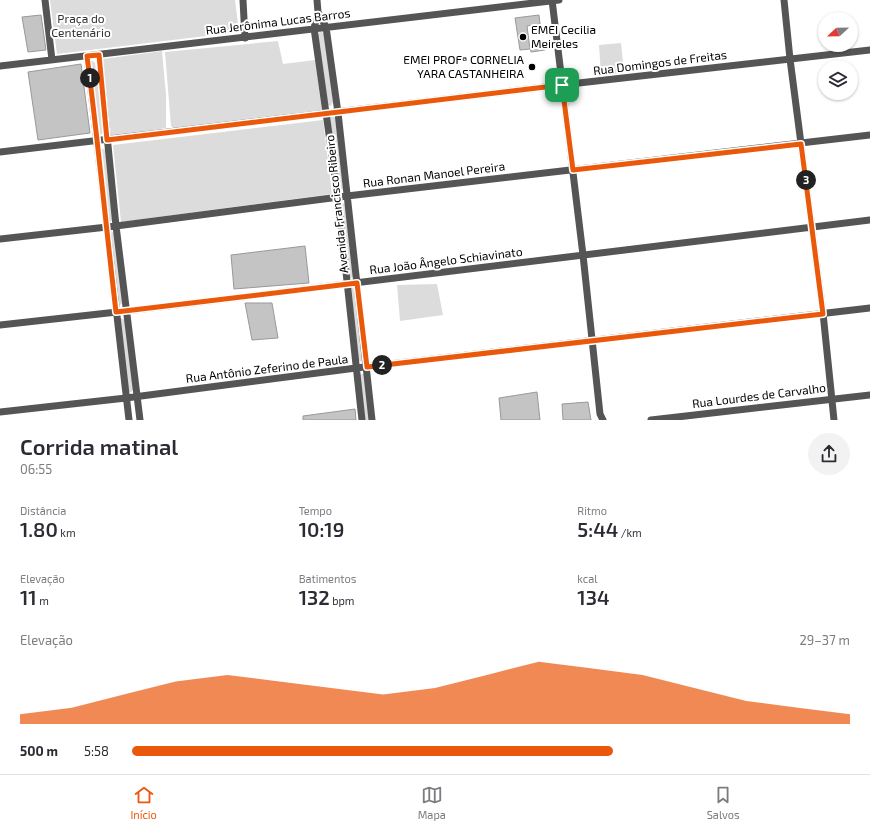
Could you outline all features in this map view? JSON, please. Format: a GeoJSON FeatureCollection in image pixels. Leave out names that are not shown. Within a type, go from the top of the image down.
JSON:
{"type":"FeatureCollection","features":[{"type":"Feature","properties":{"kind":"street"},"geometry":{"type":"LineString","coordinates":[[45,0],[52,60]]}},
{"type":"Feature","properties":{"kind":"street"},"geometry":{"type":"LineString","coordinates":[[243,0],[245,38]]}},
{"type":"Feature","properties":{"kind":"street","name":"Avenida Francisco Ribeiro"},"geometry":{"type":"LineString","coordinates":[[317,0],[318,12],[314,28],[338,198],[362,420]]}},
{"type":"Feature","properties":{"kind":"street"},"geometry":{"type":"LineString","coordinates":[[555,0],[562,85],[583,255],[600,418]]}},
{"type":"Feature","properties":{"kind":"street","name":"Rua Jerônima Lucas Barros"},"geometry":{"type":"LineString","coordinates":[[0,66],[555,0]]}},
{"type":"Feature","properties":{"kind":"street"},"geometry":{"type":"LineString","coordinates":[[784,0],[790,59],[823,314],[834,420]]}},
{"type":"Feature","properties":{"kind":"street","name":"Avenida Francisco Ribeiro"},"geometry":{"type":"LineString","coordinates":[[318,12],[326,27],[332,65],[372,420]]}},
{"type":"Feature","properties":{"kind":"street","name":"Rua Domingos de Freitas"},"geometry":{"type":"LineString","coordinates":[[0,152],[98,142],[562,85],[870,50]]}},
{"type":"Feature","properties":{"kind":"street"},"geometry":{"type":"LineString","coordinates":[[99,55],[116,226],[140,420]]}},
{"type":"Feature","properties":{"kind":"street"},"geometry":{"type":"LineString","coordinates":[[87,56],[129,420]]}},
{"type":"Feature","properties":{"kind":"street"},"geometry":{"type":"LineString","coordinates":[[320,67],[332,65]]}},
{"type":"Feature","properties":{"kind":"street","name":"Rua Ronan Manoel Pereira"},"geometry":{"type":"LineString","coordinates":[[0,239],[116,226],[347,196],[870,135]]}},
{"type":"Feature","properties":{"kind":"street","name":"Rua João Ângelo Schiavinato"},"geometry":{"type":"LineString","coordinates":[[0,325],[870,220]]}},
{"type":"Feature","properties":{"kind":"street","name":"Rua Antônio Zeferino de Paula"},"geometry":{"type":"LineString","coordinates":[[0,412],[126,398],[356,368],[870,308]]}},
{"type":"Feature","properties":{"kind":"street","name":"Rua Lourdes de Carvalho"},"geometry":{"type":"LineString","coordinates":[[651,420],[870,395]]}},
{"type":"Feature","properties":{"kind":"green space","name":"Praça do Centenário"},"geometry":{"type":"Polygon","coordinates":[[[50,0],[235,0],[239,32],[57,54],[50,0]]]}},
{"type":"Feature","properties":{"kind":"green space"},"geometry":{"type":"Polygon","coordinates":[[[320,31],[325,34],[333,102],[331,106],[328,105],[318,35],[320,31]]]}},
{"type":"Feature","properties":{"kind":"green space"},"geometry":{"type":"Polygon","coordinates":[[[278,41],[283,64],[315,60],[322,111],[174,129],[171,126],[165,52],[278,41]]]}},
{"type":"Feature","properties":{"kind":"green space"},"geometry":{"type":"Polygon","coordinates":[[[621,43],[624,73],[601,75],[599,45],[621,43]]]}},
{"type":"Feature","properties":{"kind":"green space"},"geometry":{"type":"Polygon","coordinates":[[[162,51],[166,95],[166,128],[111,137],[103,59],[162,51]]]}},
{"type":"Feature","properties":{"kind":"green space"},"geometry":{"type":"Polygon","coordinates":[[[91,60],[95,63],[104,131],[101,135],[98,134],[91,60]]]}},
{"type":"Feature","properties":{"kind":"green space"},"geometry":{"type":"Polygon","coordinates":[[[332,115],[335,118],[343,189],[341,190],[339,189],[330,117],[332,115]]]}},
{"type":"Feature","properties":{"kind":"green space"},"geometry":{"type":"Polygon","coordinates":[[[323,120],[332,194],[121,222],[113,145],[323,120]]]}},
{"type":"Feature","properties":{"kind":"green space"},"geometry":{"type":"Polygon","coordinates":[[[101,148],[105,150],[113,219],[110,222],[108,222],[101,148]]]}},
{"type":"Feature","properties":{"kind":"green space"},"geometry":{"type":"Polygon","coordinates":[[[340,204],[345,204],[353,276],[351,278],[349,277],[340,204]]]}},
{"type":"Feature","properties":{"kind":"green space"},"geometry":{"type":"Polygon","coordinates":[[[111,231],[114,233],[123,302],[120,305],[118,305],[111,231]]]}},
{"type":"Feature","properties":{"kind":"green space"},"geometry":{"type":"Polygon","coordinates":[[[437,284],[443,315],[400,321],[397,285],[437,284]]]}},
{"type":"Feature","properties":{"kind":"green space"},"geometry":{"type":"Polygon","coordinates":[[[351,287],[355,290],[364,361],[362,362],[358,360],[351,287]]]}},
{"type":"Feature","properties":{"kind":"green space"},"geometry":{"type":"Polygon","coordinates":[[[121,318],[125,320],[134,389],[131,392],[128,392],[119,319],[121,318]]]}},
{"type":"Feature","properties":{"kind":"green space"},"geometry":{"type":"Polygon","coordinates":[[[364,374],[371,420],[364,420],[360,375],[364,374]]]}},
{"type":"Feature","properties":{"kind":"building"},"geometry":{"type":"Polygon","coordinates":[[[41,15],[46,50],[28,52],[22,17],[41,15]]]}},
{"type":"Feature","properties":{"kind":"building","name":"EMEI Cecilia Meireles"},"geometry":{"type":"Polygon","coordinates":[[[539,15],[540,24],[527,26],[530,49],[520,50],[515,18],[539,15]]]}},
{"type":"Feature","properties":{"kind":"building","name":"EMEI Cecilia Meireles"},"geometry":{"type":"Polygon","coordinates":[[[545,43],[545,50],[531,52],[530,45],[545,43]]]}},
{"type":"Feature","properties":{"kind":"building"},"geometry":{"type":"Polygon","coordinates":[[[81,64],[90,133],[38,140],[28,72],[81,64]]]}},
{"type":"Feature","properties":{"kind":"building"},"geometry":{"type":"Polygon","coordinates":[[[305,246],[309,283],[234,289],[231,255],[305,246]]]}},
{"type":"Feature","properties":{"kind":"building"},"geometry":{"type":"Polygon","coordinates":[[[245,303],[272,303],[278,338],[252,340],[245,303]]]}},
{"type":"Feature","properties":{"kind":"building"},"geometry":{"type":"Polygon","coordinates":[[[537,392],[540,420],[501,420],[499,398],[537,392]]]}},
{"type":"Feature","properties":{"kind":"building"},"geometry":{"type":"Polygon","coordinates":[[[588,402],[591,420],[563,420],[562,404],[588,402]]]}},
{"type":"Feature","properties":{"kind":"building"},"geometry":{"type":"Polygon","coordinates":[[[355,409],[356,420],[303,420],[303,416],[355,409]]]}},
{"type":"Feature","properties":{"kind":"place","name":"EMEI Cecilia Meireles"},"geometry":{"type":"Point","coordinates":[523,37]}},
{"type":"Feature","properties":{"kind":"place","name":"EMEI PROFª CORNELIA YARA CASTANHEIRA"},"geometry":{"type":"Point","coordinates":[532,67]}},
{"type":"Feature","properties":{"kind":"route"},"geometry":{"type":"LineString","coordinates":[[99,55],[107,140],[562,85],[573,170],[801,144],[823,314],[367,367],[357,283],[116,312],[98,142],[87,56],[99,55]]}}]}
